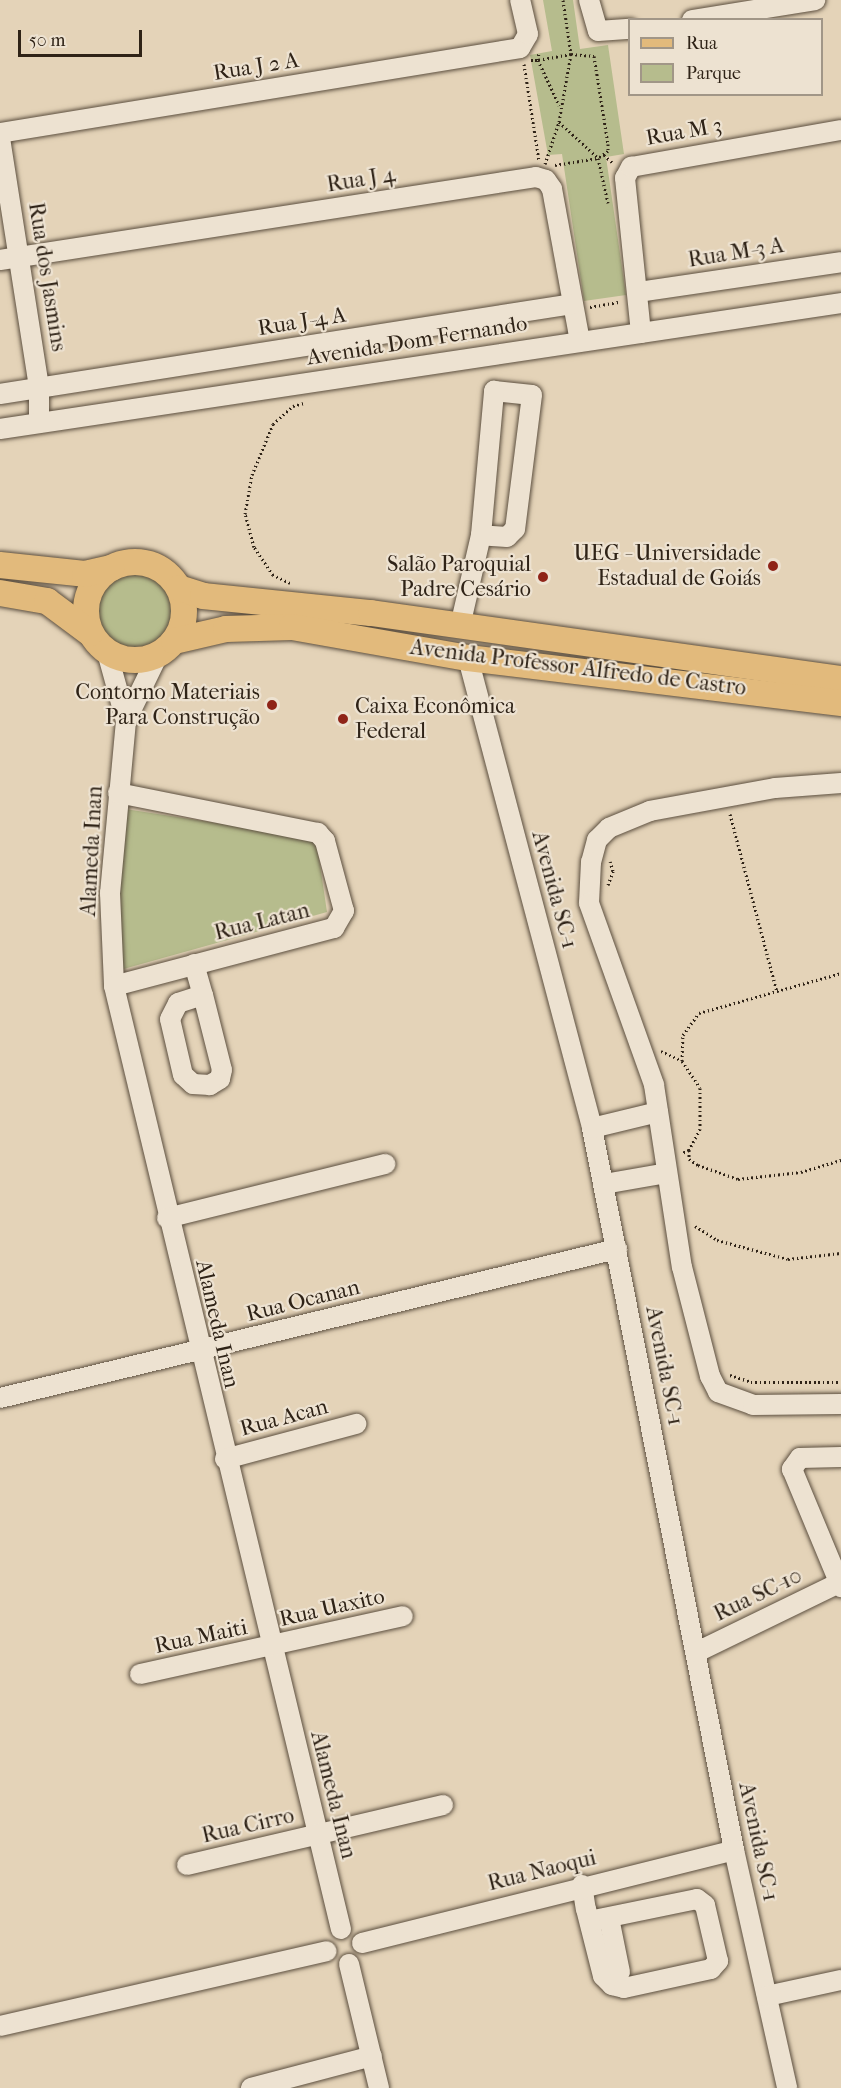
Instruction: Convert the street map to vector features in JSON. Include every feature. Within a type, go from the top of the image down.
[{"type":"main road","points":[[0,565],[85,574],[111,568],[150,564],[178,588],[183,615],[166,648],[132,660],[98,642],[53,604],[0,593]]},
{"type":"main road","points":[[98,642],[87,597],[96,580],[111,568]]},
{"type":"main road","name":"Avenida Professor Alfredo de Castro","points":[[178,588],[202,596],[460,626],[841,679]]},
{"type":"main road","name":"Avenida Professor Alfredo de Castro","points":[[166,648],[226,629],[292,627],[468,658],[841,702]]},
{"type":"street","points":[[520,0],[530,48]]},
{"type":"street","points":[[589,0],[593,26],[604,33],[628,29]]},
{"type":"street","points":[[704,18],[815,0]]},
{"type":"street","name":"Rua J 2 A","points":[[0,133],[530,48]]},
{"type":"street","name":"Rua M 3","points":[[641,333],[632,296],[625,178],[630,167],[841,130]]},
{"type":"street","name":"Rua dos Jasmins","points":[[0,138],[21,257],[39,388],[39,423]]},
{"type":"street","name":"Rua J 4","points":[[0,260],[536,177],[546,180],[552,189],[576,305],[580,341]]},
{"type":"street","name":"Rua M-3 A","points":[[632,296],[841,262]]},
{"type":"street","name":"Avenida Dom Fernando","points":[[0,429],[841,303]]},
{"type":"street","name":"Rua J-4 A","points":[[0,394],[576,305]]},
{"type":"street","points":[[460,626],[481,535],[494,391],[532,395],[515,529],[507,537],[481,535]]},
{"type":"street","name":"Alameda Inan","points":[[98,642],[126,722]]},
{"type":"street","name":"Alameda Inan","points":[[166,648],[126,722],[110,893],[114,986],[198,1351],[341,1929]]},
{"type":"street","name":"Avenida SC-1","points":[[468,658],[592,1128],[697,1652],[734,1850],[787,2088]]},
{"type":"street","points":[[841,783],[775,788],[651,811],[609,828],[597,840],[589,903],[635,1024],[670,1165],[689,1303],[718,1392],[774,1408],[841,1404]]},
{"type":"street","name":"Rua Latan","points":[[114,986],[334,928],[344,911],[325,841],[306,829],[118,793]]},
{"type":"street","points":[[194,964],[203,995]]},
{"type":"street","points":[[592,1128],[658,1112]]},
{"type":"street","points":[[167,1218],[385,1164]]},
{"type":"street","points":[[604,1184],[670,1165]]},
{"type":"street","name":"Rua Ocanan","points":[[0,1398],[617,1249]]},
{"type":"street","name":"Rua Acan","points":[[225,1459],[356,1424]]},
{"type":"street","points":[[840,1584],[794,1478],[794,1462],[841,1457]]},
{"type":"street","name":"Rua SC-10","points":[[697,1652],[840,1584]]},
{"type":"street","name":"Rua Uaxito","points":[[272,1647],[403,1616]]},
{"type":"street","name":"Rua Maiti","points":[[140,1674],[272,1647]]},
{"type":"street","name":"Rua Cirro","points":[[187,1865],[443,1805]]},
{"type":"street","name":"Rua Naoqui","points":[[362,1943],[582,1885],[734,1850]]},
{"type":"street","points":[[582,1885],[590,1921],[603,1976],[612,1985],[624,1988],[711,1969],[718,1961],[705,1905],[697,1899],[590,1921]]},
{"type":"street","points":[[609,1918],[620,1971]]},
{"type":"street","points":[[341,1929],[354,1931],[362,1943],[360,1957],[349,1964],[335,1962],[327,1951],[329,1937],[341,1929]]},
{"type":"street","points":[[0,2026],[327,1951]]},
{"type":"street","points":[[349,1964],[380,2088]]},
{"type":"street","points":[[767,1996],[841,1980]]},
{"type":"street","points":[[251,2088],[372,2056]]},
{"type":"path","points":[[544,166],[559,122],[559,105],[571,54],[563,0]]},
{"type":"path","points":[[530,48],[559,105]]},
{"type":"path","points":[[544,166],[598,158],[608,151],[594,56],[571,54],[528,60],[523,68],[536,155],[544,166],[557,172]]},
{"type":"path","points":[[559,122],[598,158],[610,214]]},
{"type":"path","points":[[576,305],[632,296]]},
{"type":"path","points":[[722,810],[738,806]]},
{"type":"path","points":[[729,809],[777,992]]},
{"type":"path","points":[[606,850],[613,871],[606,888]]},
{"type":"path","points":[[682,1061],[683,1035],[699,1013],[841,973]]},
{"type":"path","points":[[652,1046],[682,1061],[700,1089],[700,1129],[689,1150],[670,1165]]},
{"type":"path","points":[[689,1150],[689,1159],[698,1165],[738,1179],[792,1174],[841,1160]]},
{"type":"path","points":[[690,1222],[717,1240],[788,1259],[841,1253]]},
{"type":"path","points":[[722,1369],[752,1382],[841,1382]]},
{"type":"green space","points":[[543,0],[573,0],[580,49],[608,45],[624,154],[606,157],[626,295],[584,301],[562,154],[548,155],[530,55],[552,51]]},
{"type":"green space","points":[[134,572],[148,575],[161,583],[169,596],[172,610],[169,624],[161,637],[148,645],[134,648],[120,645],[107,637],[99,624],[96,610],[99,596],[107,583],[120,575]]},
{"type":"green space","points":[[125,809],[316,838],[327,912],[120,970],[120,866]]},
{"type":"place","name":"UEG - Universidade Estadual de Goiás","points":[[773,566]]},
{"type":"place","name":"Salão Paroquial Padre Cesário","points":[[543,577]]},
{"type":"place","name":"Contorno Materiais Para Construção","points":[[272,705]]},
{"type":"place","name":"Caixa Econômica Federal","points":[[343,719]]}]
